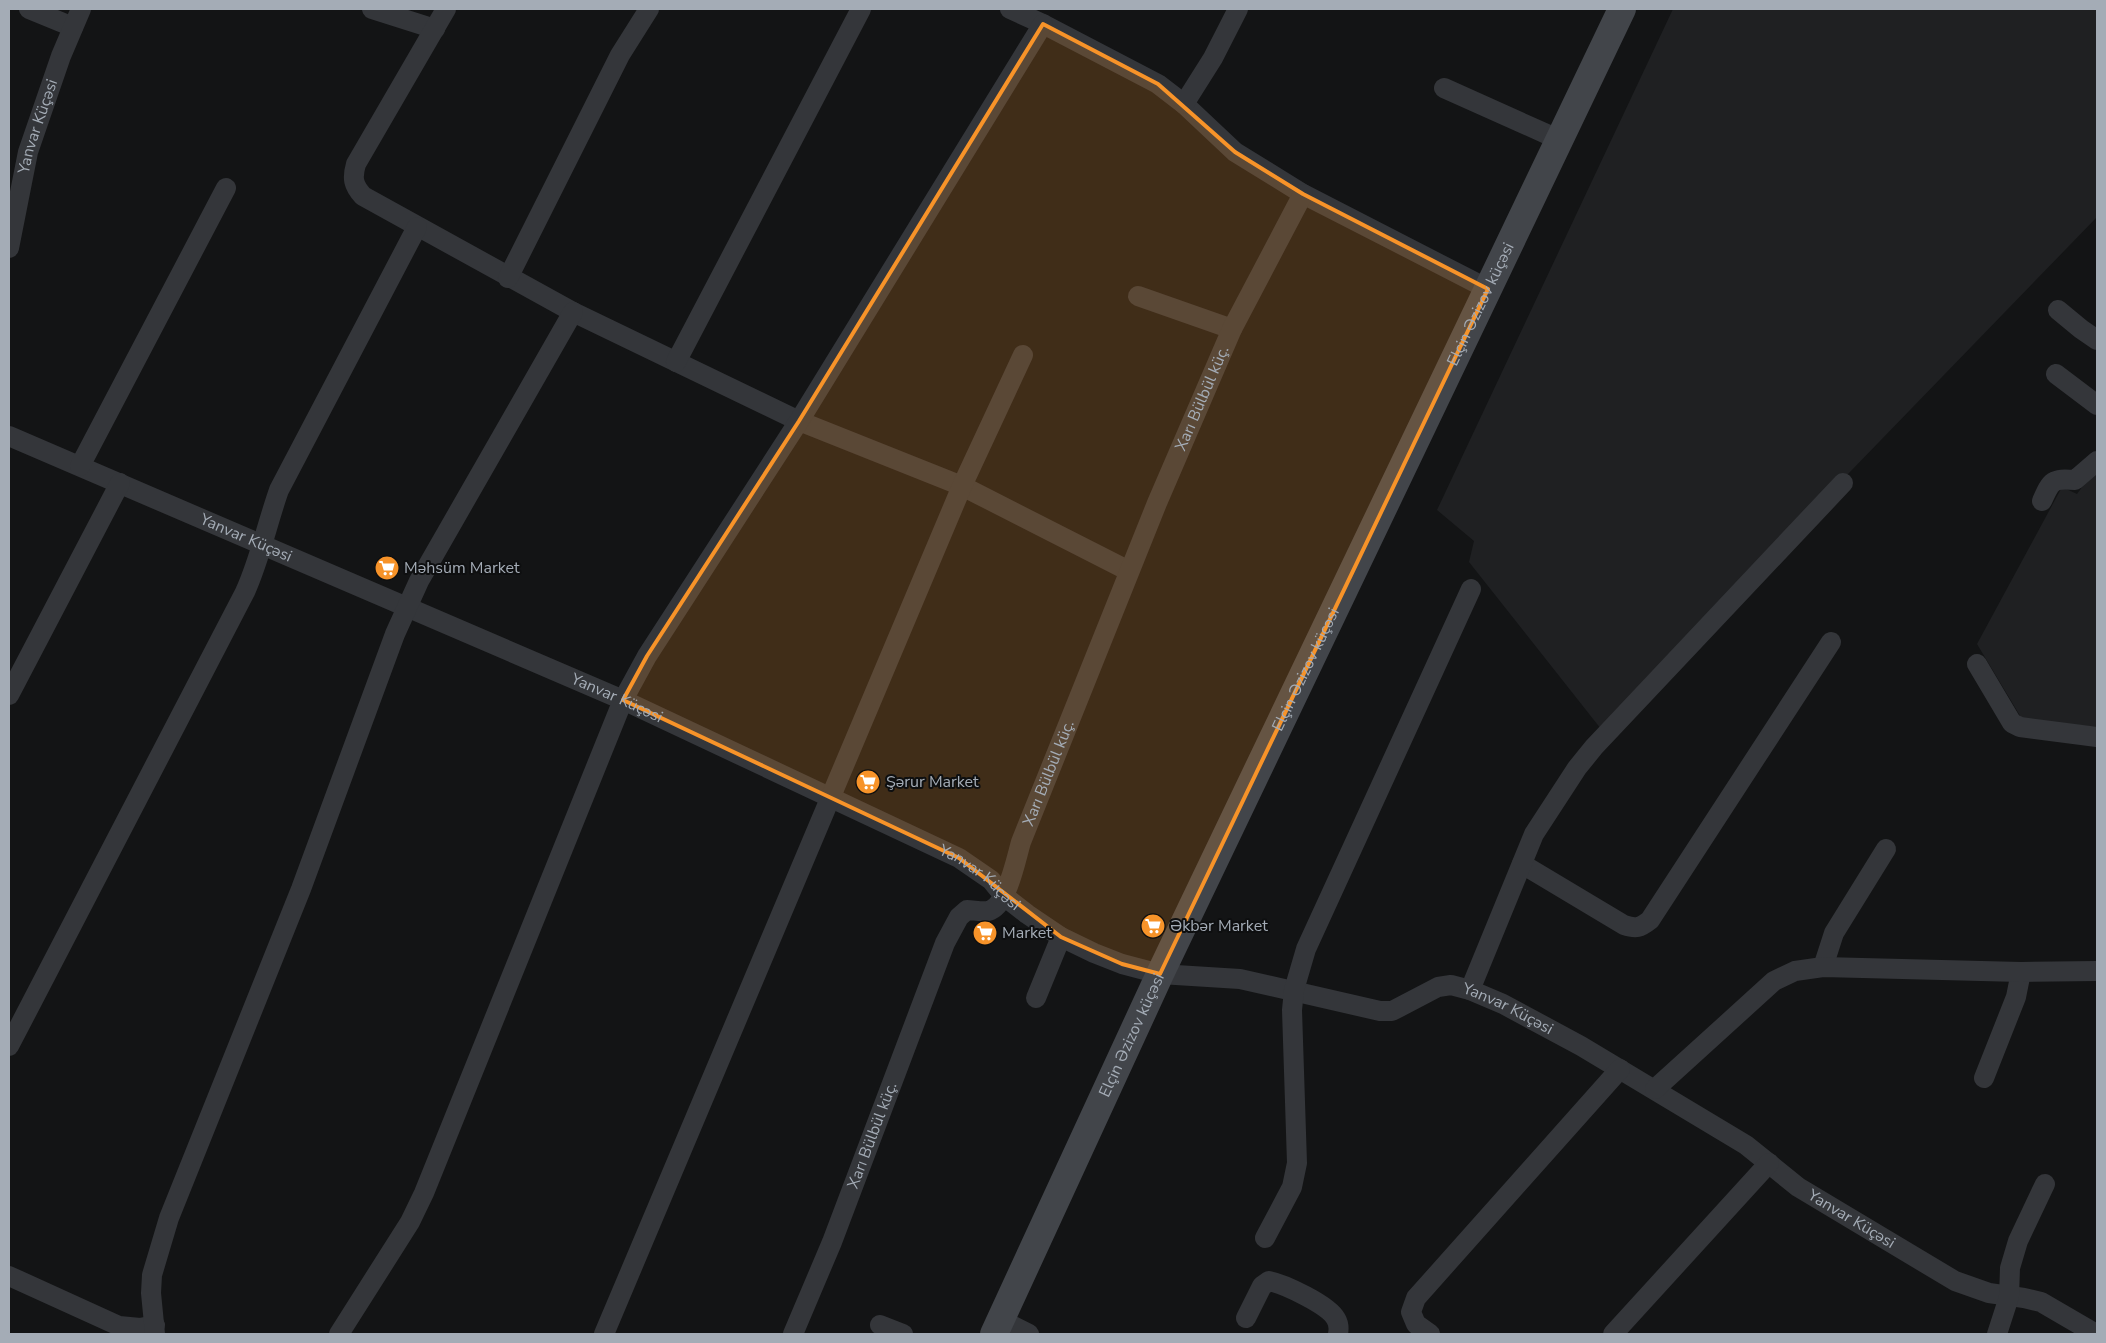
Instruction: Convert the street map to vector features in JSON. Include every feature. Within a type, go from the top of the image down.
[{"type":"street","points":[[29,9],[73,28]]},
{"type":"street","name":"Yanvar Küçəsi","points":[[9,248],[28,152],[81,9]]},
{"type":"street","points":[[372,9],[435,30]]},
{"type":"street","points":[[446,9],[356,164],[353,175],[355,186],[363,196],[508,278],[573,312],[799,421],[962,486],[1129,572]]},
{"type":"street","points":[[508,278],[620,55],[649,9]]},
{"type":"street","points":[[676,362],[861,9]]},
{"type":"street","points":[[1010,9],[1043,24],[1158,84],[1184,104],[1235,152],[1303,194],[1488,289]]},
{"type":"street","points":[[1184,104],[1213,58],[1238,9]]},
{"type":"street","name":"Elçin Əzizov küçəsi","points":[[998,1327],[1160,974],[1622,9]]},
{"type":"street","points":[[339,1334],[410,1222],[424,1193],[623,700],[647,656],[799,421],[1043,24]]},
{"type":"street","points":[[1444,88],[1560,140]]},
{"type":"street","points":[[80,466],[226,188]]},
{"type":"street","name":"Xarı Bülbül küç.","points":[[793,1334],[832,1242],[945,943],[959,917],[968,910],[990,911],[998,906],[1004,896],[1021,842],[1129,572],[1232,329],[1303,194]]},
{"type":"street","points":[[9,1046],[246,592],[254,572],[268,519],[279,490],[417,227]]},
{"type":"street","points":[[1138,296],[1232,329]]},
{"type":"street","points":[[2058,310],[2097,340]]},
{"type":"street","points":[[9,1276],[119,1326],[155,1330],[151,1293],[152,1275],[169,1218],[301,889],[395,634],[419,581],[573,312]]},
{"type":"street","points":[[604,1334],[832,798],[962,486],[1023,355]]},
{"type":"street","points":[[2056,374],[2097,405]]},
{"type":"street","name":"Yanvar Küçəsi","points":[[9,436],[623,700],[959,858],[991,880],[1004,896],[1061,937],[1122,964],[1160,974],[1240,979],[1380,1011],[1392,1011],[1438,987],[1451,985],[1470,990],[1503,1004],[1655,1089],[1746,1145],[1798,1187],[1954,1281],[1975,1290],[2041,1302],[2096,1334]]},
{"type":"street","points":[[2042,501],[2049,485],[2056,480],[2074,480],[2097,461]]},
{"type":"street","points":[[9,696],[120,483]]},
{"type":"street","points":[[1470,990],[1534,834],[1577,768],[1594,747],[1843,483]]},
{"type":"street","points":[[1265,1238],[1292,1187],[1297,1163],[1292,1027],[1294,990],[1306,949],[1471,589]]},
{"type":"street","points":[[1522,864],[1624,925],[1641,928],[1650,920],[1831,642]]},
{"type":"street","points":[[1977,664],[2012,722],[2020,727],[2097,737]]},
{"type":"street","points":[[1823,968],[1834,933],[1886,849]]},
{"type":"street","points":[[1036,998],[1061,937]]},
{"type":"street","points":[[1655,1089],[1774,981],[1795,971],[1856,967],[2021,972],[2097,971]]},
{"type":"street","points":[[1984,1078],[2016,997],[2021,972]]},
{"type":"street","points":[[1430,1334],[1416,1324],[1411,1312],[1416,1298],[1620,1069]]},
{"type":"street","points":[[1613,1334],[1769,1163]]},
{"type":"street","points":[[1997,1334],[2009,1297],[2010,1268],[2018,1241],[2045,1184]]},
{"type":"street","points":[[1246,1318],[1262,1286],[1269,1281],[1278,1283],[1328,1310],[1336,1318],[1339,1329],[1338,1334]]},
{"type":"street","points":[[880,1325],[903,1334]]},
{"type":"street","points":[[998,1327],[1029,1334]]},
{"type":"highlighted area","points":[[1043,24],[1158,84],[1235,152],[1303,194],[1488,289],[1160,974],[1122,964],[1061,937],[959,858],[623,700],[647,656],[799,421]]},
{"type":"shaded area","points":[[1673,9],[2097,9],[2097,217],[1601,729],[1469,562],[1474,541],[1437,510]]},
{"type":"shaded area","points":[[2097,472],[2097,727],[2022,719],[1977,644],[2062,487],[2077,494],[2088,479]]},
{"type":"place","name":"Məhsüm Market","points":[[387,568]]},
{"type":"place","name":"Şərur Market","points":[[868,782]]},
{"type":"place","name":"Əkbər Market","points":[[1153,926]]},
{"type":"place","name":"Market","points":[[985,933]]}]
